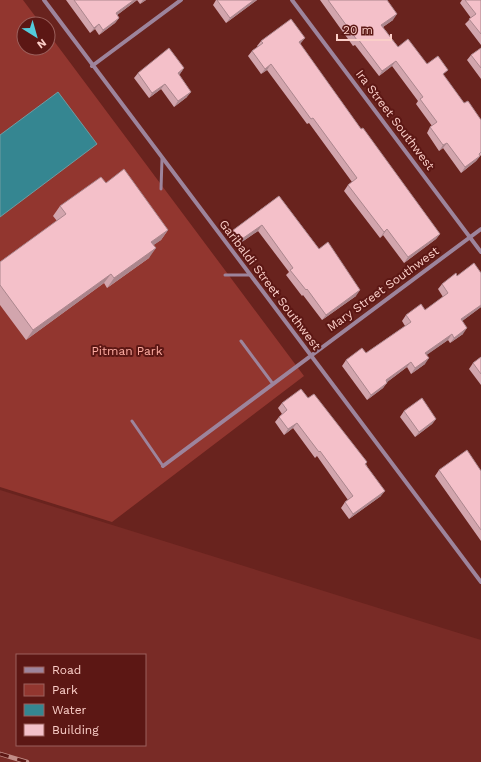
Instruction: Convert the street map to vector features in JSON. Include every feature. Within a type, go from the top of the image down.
[{"type":"street","name":"Garibaldi Street Southwest","points":[[44,0],[92,66],[481,582]]},
{"type":"street","points":[[92,66],[181,0]]},
{"type":"street","name":"Ira Street Southwest","points":[[292,0],[481,252]]},
{"type":"street","name":"Mary Street Southwest","points":[[163,466],[481,229]]},
{"type":"lane","points":[[161,189],[162,159]]},
{"type":"lane","points":[[225,275],[250,275]]},
{"type":"lane","points":[[241,341],[273,384]]},
{"type":"lane","points":[[132,421],[163,466]]},
{"type":"shaded area","points":[[0,490],[481,640],[481,762],[0,762]]},
{"type":"green space","name":"Pitman Park","points":[[0,0],[23,0],[35,16],[16,16],[16,56],[56,56],[56,44],[304,376],[112,522],[0,487]]},
{"type":"water","points":[[58,92],[97,144],[0,217],[0,135]]},
{"type":"building","points":[[74,0],[134,0],[116,13],[119,18],[103,30],[99,24],[94,28]]},
{"type":"building","points":[[217,0],[254,0],[230,18]]},
{"type":"building","points":[[328,0],[387,0],[397,14],[381,25],[398,47],[408,39],[427,64],[438,56],[448,70],[443,74],[464,103],[468,101],[481,120],[480,156],[465,167],[447,143],[443,145],[430,127],[437,122],[420,99],[423,97],[396,61],[382,71]]},
{"type":"building","points":[[465,0],[481,0],[481,34],[469,19],[476,14]]},
{"type":"building","points":[[291,19],[305,38],[299,42],[361,129],[363,128],[440,234],[408,257],[387,229],[384,232],[348,185],[357,178],[313,118],[311,119],[271,64],[265,69],[252,51],[263,43],[261,41]]},
{"type":"building","points":[[169,48],[184,68],[178,73],[191,92],[178,101],[165,84],[152,93],[138,73]]},
{"type":"building","points":[[481,48],[481,68],[471,55]]},
{"type":"building","points":[[124,169],[168,230],[151,242],[156,248],[114,278],[111,274],[33,330],[0,285],[0,262],[66,214],[60,206],[101,177],[106,183]]},
{"type":"building","points":[[279,196],[319,249],[328,242],[360,290],[326,315],[307,289],[306,290],[290,270],[293,268],[262,225],[239,241],[232,231]]},
{"type":"building","points":[[474,263],[481,273],[481,305],[461,319],[467,328],[454,338],[452,334],[425,353],[429,358],[415,368],[411,362],[386,380],[387,383],[371,395],[346,360],[362,348],[366,353],[411,322],[406,315],[421,304],[425,310],[448,293],[442,284],[456,273],[457,276]]},
{"type":"building","points":[[481,357],[481,374],[473,363]]},
{"type":"building","points":[[301,389],[308,398],[314,394],[367,462],[365,464],[385,491],[353,514],[345,502],[353,496],[320,451],[319,452],[297,423],[288,429],[279,417],[287,410],[282,403]]},
{"type":"building","points":[[422,398],[436,419],[419,432],[404,411]]},
{"type":"building","points":[[467,450],[481,471],[481,530],[439,470]]},
{"type":"railway","points":[[0,754],[27,762]]}]
